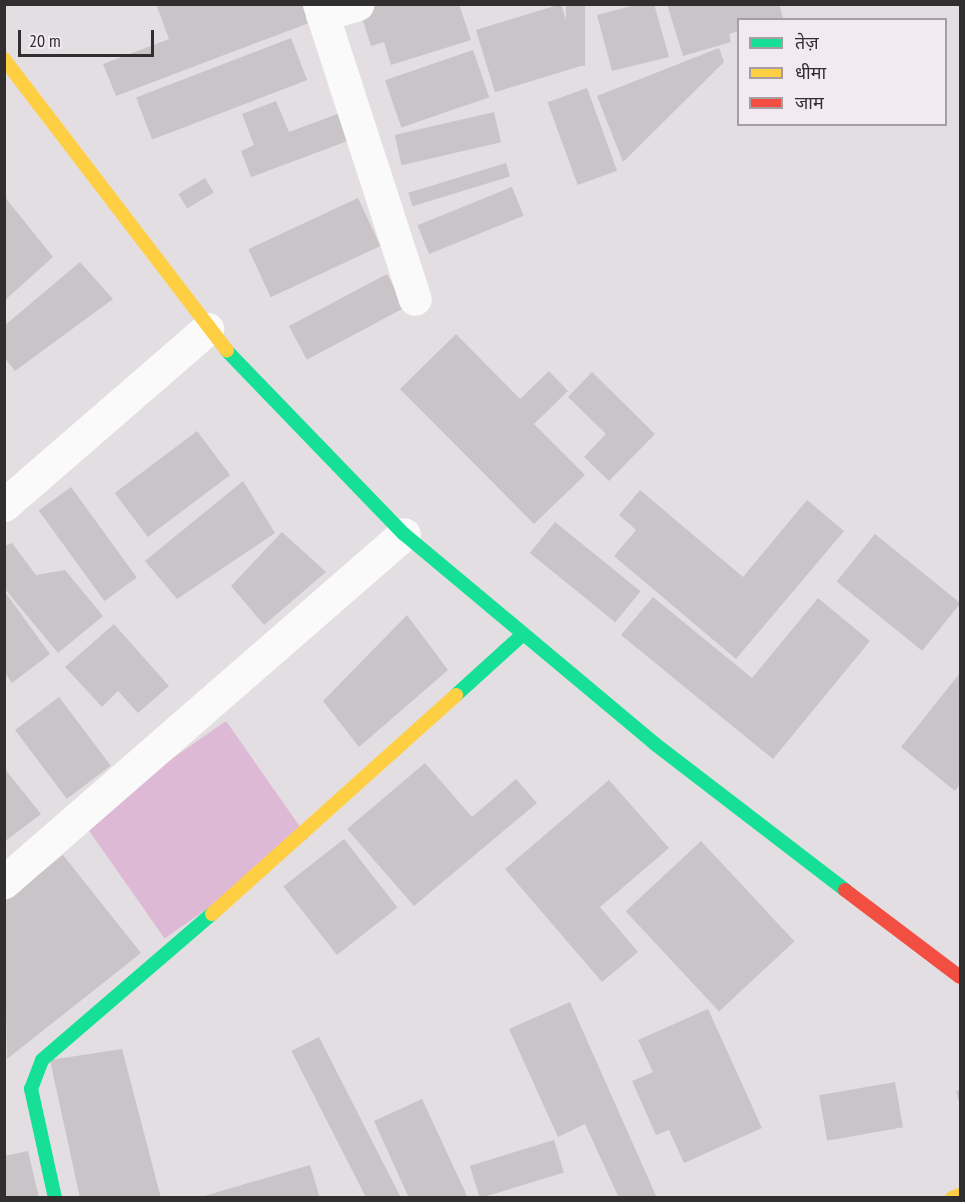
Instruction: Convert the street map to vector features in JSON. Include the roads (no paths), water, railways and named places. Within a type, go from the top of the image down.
[{"type":"main road","points":[[4,59],[207,329],[303,435],[404,534],[520,636],[960,977]]},
{"type":"main road","points":[[55,1197],[31,1089],[42,1060],[293,845],[520,636]]},
{"type":"main road","points":[[952,1197],[960,1195]]},
{"type":"street","points":[[357,4],[320,10],[415,299]]},
{"type":"street","points":[[4,505],[207,329]]},
{"type":"street","points":[[4,882],[404,534]]}]
